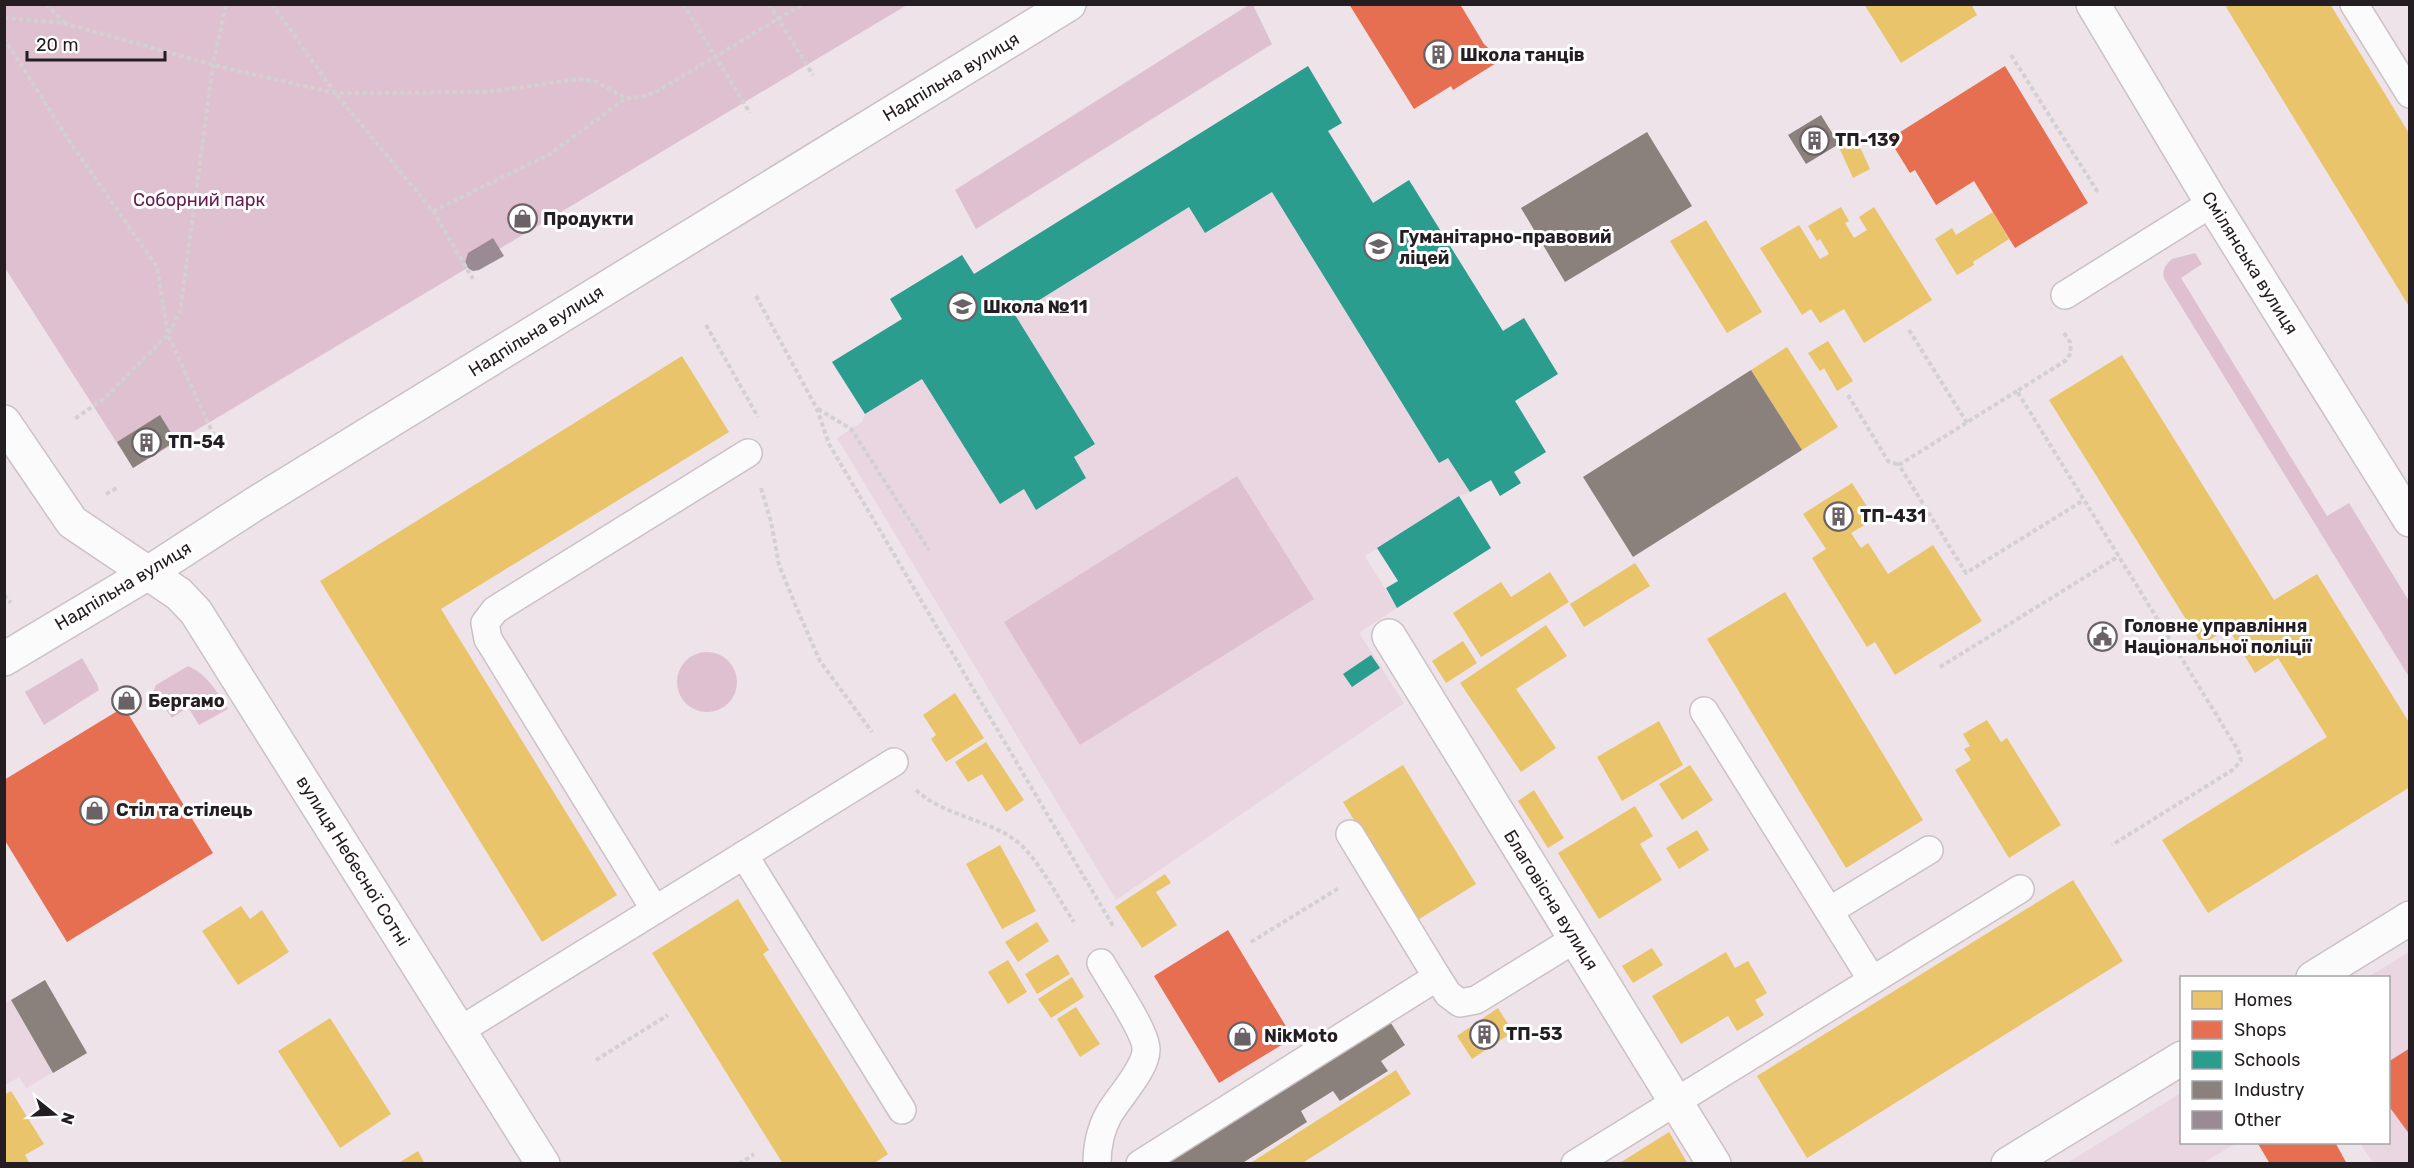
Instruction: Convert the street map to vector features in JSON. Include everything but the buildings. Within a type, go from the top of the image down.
[{"type":"main road","name":"Надпільна вулиця","points":[[4,659],[148,573],[253,505],[1069,4]]},
{"type":"main road","name":"Смілянська вулиця","points":[[2093,4],[2212,203],[2405,504]]},
{"type":"main road","name":"вулиця Небесної Сотні","points":[[4,422],[72,522],[189,602],[211,632],[543,1164]]},
{"type":"main road","name":"Благовісна вулиця","points":[[1389,636],[1714,1164]]},
{"type":"main road","points":[[2316,976],[2409,918]]},
{"type":"main road","points":[[2008,1164],[2180,1059]]},
{"type":"lane","points":[[2354,4],[2409,94]]},
{"type":"lane","points":[[2065,296],[2212,203]]},
{"type":"lane","points":[[655,910],[489,639],[486,623],[495,610],[748,453]]},
{"type":"lane","points":[[1704,711],[1872,980]]},
{"type":"lane","points":[[459,1030],[894,762]]},
{"type":"lane","points":[[1350,834],[1448,994],[1460,1003],[1476,1000],[1575,939]]},
{"type":"lane","points":[[1829,911],[1929,850]]},
{"type":"lane","points":[[744,855],[902,1110]]},
{"type":"lane","points":[[1575,1164],[2020,889]]},
{"type":"lane","points":[[1097,1164],[1098,1138],[1142,1065],[1146,1050],[1142,1035],[1101,963]]},
{"type":"lane","points":[[1140,1164],[1437,977]]},
{"type":"path","points":[[46,4],[64,23]]},
{"type":"path","points":[[73,420],[106,397],[168,335],[180,312],[213,65],[226,4]]},
{"type":"path","points":[[272,4],[335,93],[434,211],[473,279]]},
{"type":"path","points":[[683,4],[750,113]]},
{"type":"path","points":[[769,4],[813,75]]},
{"type":"path","points":[[4,18],[64,23],[213,65],[335,93],[488,92],[579,79],[595,81],[626,98],[641,97],[656,92],[803,4]]},
{"type":"path","points":[[4,38],[72,145],[157,267],[168,335],[214,436]]},
{"type":"path","points":[[2011,56],[2098,194]]},
{"type":"path","points":[[434,211],[550,154],[626,98]]},
{"type":"path","points":[[756,296],[817,409],[829,444],[1114,926],[1101,963]]},
{"type":"path","points":[[1899,465],[2065,361],[2071,353],[2070,342],[2054,318],[2053,308],[2059,299],[2065,296]]},
{"type":"path","points":[[705,325],[758,417],[765,435],[756,448],[748,453],[766,504],[779,565],[820,661],[918,792],[933,803],[1013,839],[1026,850],[1074,922]]},
{"type":"path","points":[[1909,330],[1967,423]]},
{"type":"path","points":[[2016,392],[2238,750],[2241,760],[2234,769],[2112,845]]},
{"type":"path","points":[[1848,395],[1888,461],[1899,465],[1966,573],[2084,500]]},
{"type":"path","points":[[817,409],[851,429],[928,550]]},
{"type":"path","points":[[1940,667],[2119,556]]},
{"type":"path","points":[[4,595],[11,603]]},
{"type":"path","points":[[1251,942],[1371,869]]},
{"type":"path","points":[[596,1060],[668,1015]]},
{"type":"path","points":[[739,1164],[754,1154]]},
{"type":"shaded area","points":[[1308,66],[1342,123],[1328,132],[1373,203],[1409,180],[1502,330],[1524,318],[1558,374],[1515,401],[1546,452],[1515,471],[1521,483],[1500,496],[1490,480],[1459,496],[1365,556],[1397,608],[1359,633],[1404,703],[1116,900],[837,438],[862,422],[865,414],[832,362],[902,319],[890,299],[962,255],[975,274]]},
{"type":"shaded area","points":[[2409,952],[2409,1163],[2373,1163],[2361,1144],[2390,1144],[2390,976],[2370,976]]},
{"type":"shaded area","points":[[45,980],[87,1053],[26,1088],[19,1077],[5,1085],[4,1004]]},
{"type":"shaded area","points":[[2180,1094],[2180,1144],[2235,1144],[2203,1163],[2067,1163]]},
{"type":"green space","points":[[1250,4],[1253,5],[1272,44],[976,229],[955,190]]},
{"type":"green space","name":"Соборний парк","points":[[5,5],[907,5],[133,468],[5,268]]},
{"type":"green space","points":[[2195,253],[2202,264],[2181,278],[2327,516],[2349,503],[2409,601],[2409,677],[2165,280],[2164,269],[2172,259]]},
{"type":"green space","points":[[1237,476],[1314,599],[1080,745],[1004,622]]},
{"type":"green space","points":[[707,652],[724,657],[732,665],[737,682],[732,699],[724,707],[707,712],[690,707],[682,699],[677,682],[682,665],[690,657]]},
{"type":"green space","points":[[82,658],[99,690],[44,725],[25,692]]},
{"type":"green space","points":[[188,666],[206,679],[228,709],[199,725],[188,707],[172,718],[153,692],[156,685]]},
{"type":"place","name":"Школа танців","points":[[1439,55]]},
{"type":"place","name":"ТП-139","points":[[1814,140]]},
{"type":"place","name":"Продукти","points":[[522,219]]},
{"type":"place","name":"Гуманітарно-правовий ліцей","points":[[1378,247]]},
{"type":"place","name":"Школа №11","points":[[962,307]]},
{"type":"place","name":"ТП-54","points":[[147,442]]},
{"type":"place","name":"ТП-431","points":[[1839,516]]},
{"type":"place","name":"Головне управління Національної поліції","points":[[2103,636]]},
{"type":"place","name":"Бергамо","points":[[127,701]]},
{"type":"place","name":"Стіл та стілець","points":[[95,810]]},
{"type":"place","name":"ТП-53","points":[[1485,1034]]},
{"type":"place","name":"NikMoto","points":[[1243,1036]]}]
